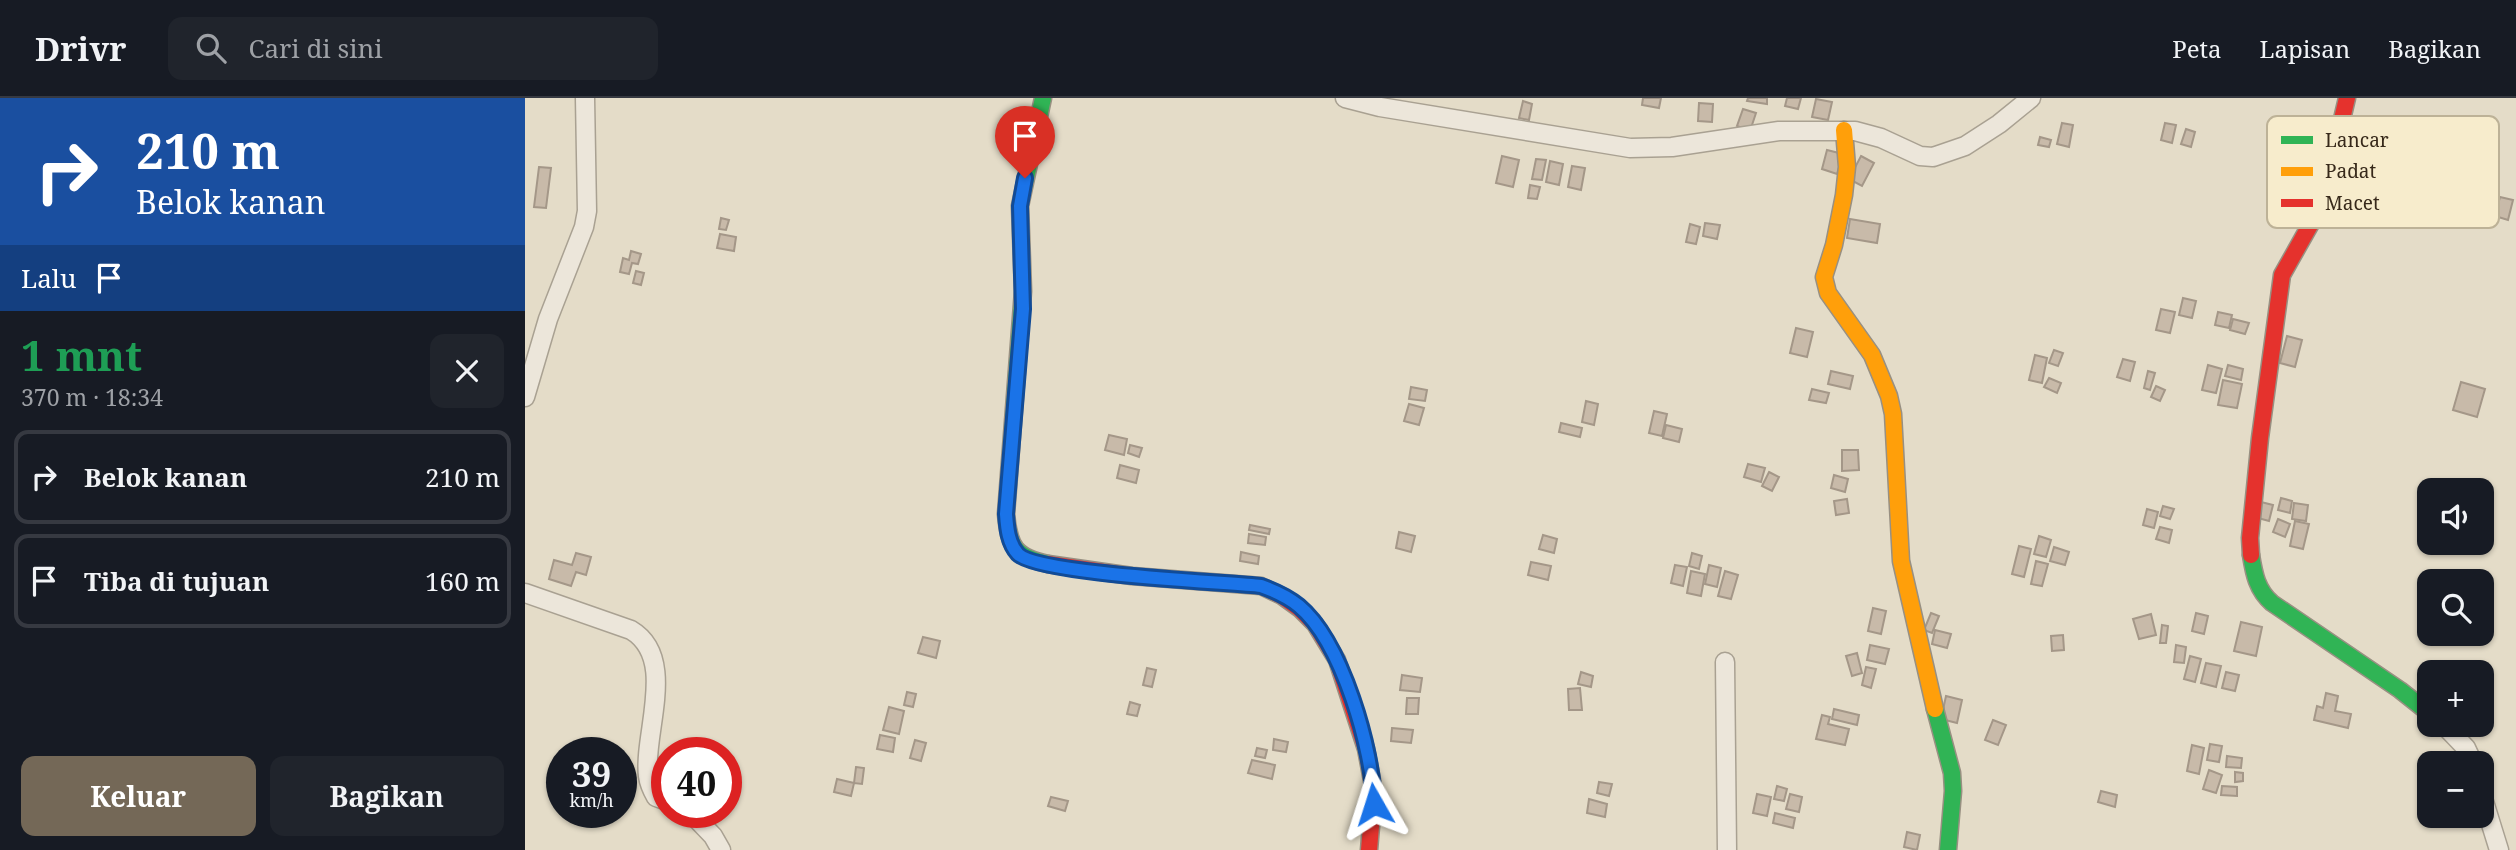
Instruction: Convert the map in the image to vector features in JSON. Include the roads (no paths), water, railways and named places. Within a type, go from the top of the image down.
[{"type":"street","points":[[525,397],[548,319],[585,227],[585,98]]},
{"type":"street","points":[[1043,98],[1020,206],[1023,291],[1006,514],[1009,537],[1018,554],[1041,564],[1261,586],[1280,593],[1300,607],[1314,622],[1339,663],[1364,740],[1374,789],[1369,850]]},
{"type":"street","points":[[1345,98],[1380,107],[1630,148],[1672,147],[1779,131],[1844,130],[1867,134],[1920,156],[1933,157],[1965,146],[1999,124],[2031,98]]},
{"type":"street","points":[[2343,116],[2347,98]]},
{"type":"street","points":[[1844,130],[1847,167],[1844,195],[1837,234],[1824,277],[1828,293],[1872,355],[1889,396],[1893,414],[1901,561],[1916,633],[1952,773],[1948,850]]},
{"type":"street","points":[[2308,228],[2282,275],[2253,498],[2251,557],[2257,583],[2263,595],[2272,603],[2417,704]]},
{"type":"street","points":[[525,593],[631,630],[649,646],[656,682],[647,775],[651,785]]},
{"type":"street","points":[[1725,662],[1727,850]]},
{"type":"street","points":[[2455,737],[2467,751]]},
{"type":"street","points":[[705,828],[721,850]]},
{"type":"street","points":[[2492,828],[2499,850]]}]
